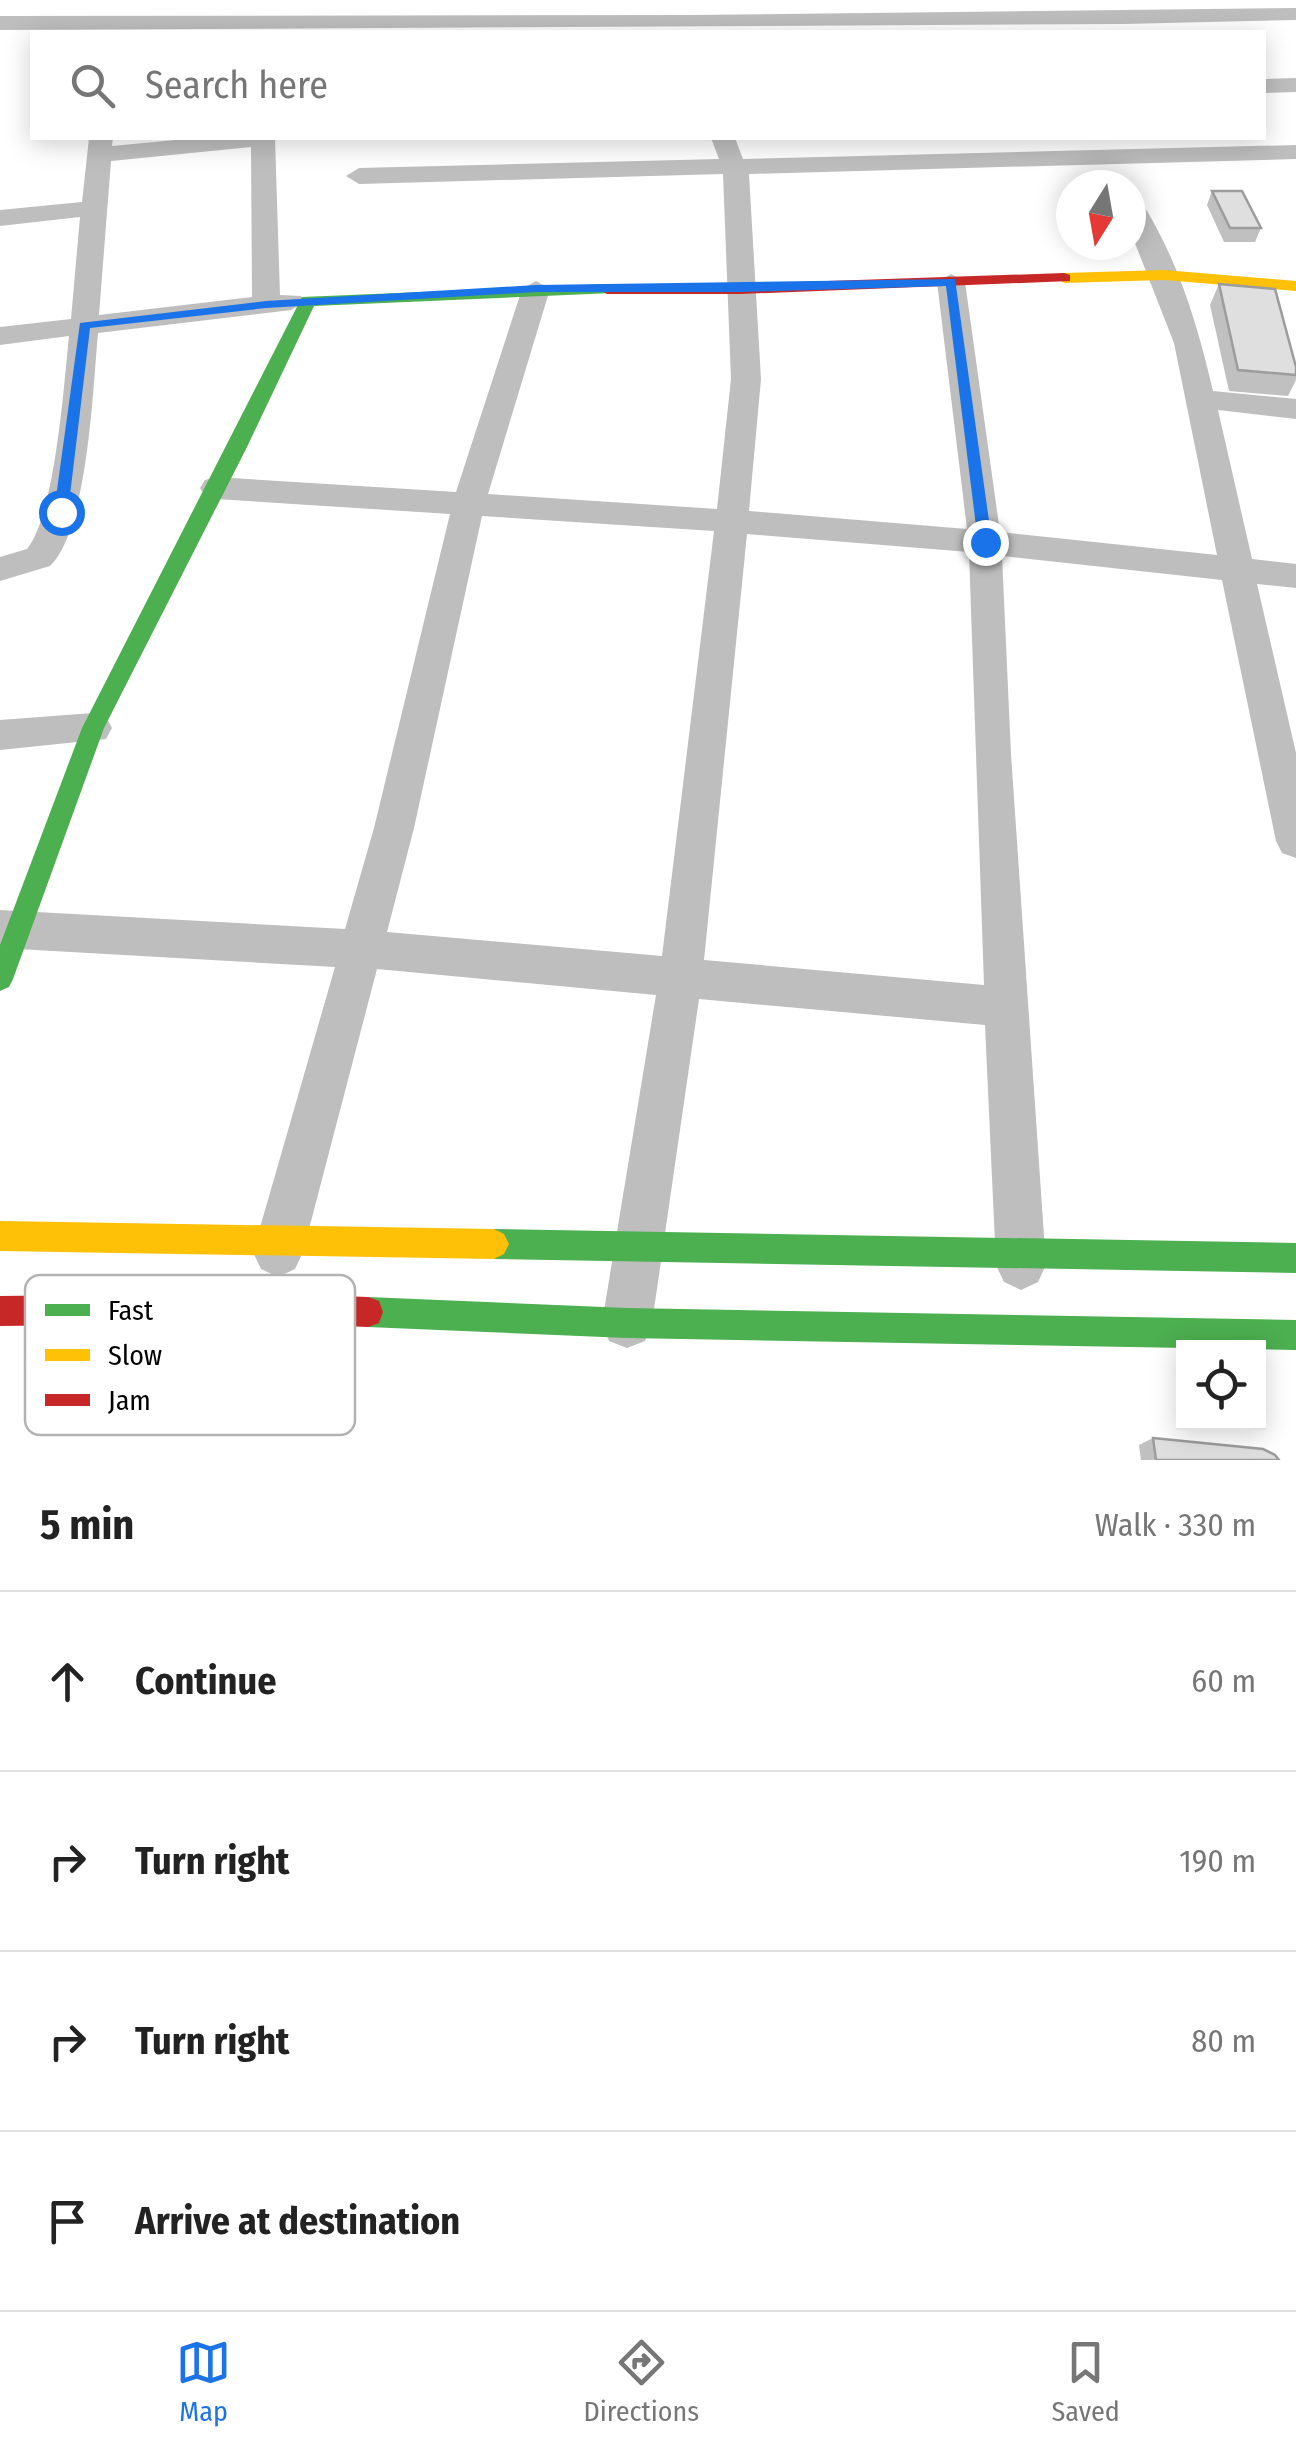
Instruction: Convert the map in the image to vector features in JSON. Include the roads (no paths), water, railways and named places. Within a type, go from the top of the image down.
[{"type":"street","points":[[116,28],[122,0]]},
{"type":"street","points":[[0,22],[116,28],[692,27],[916,8],[1128,26],[1296,14]]},
{"type":"street","points":[[1266,86],[1296,85]]},
{"type":"street","points":[[0,569],[30,562],[44,554],[56,527],[84,325],[100,146],[222,140]]},
{"type":"street","points":[[263,140],[266,304]]},
{"type":"street","points":[[358,176],[728,151],[1104,148],[1296,152]]},
{"type":"street","points":[[627,1323],[681,975],[711,732],[746,379],[742,289],[728,151]]},
{"type":"street","points":[[0,218],[96,208]]},
{"type":"street","points":[[1146,237],[1188,343],[1296,841]]},
{"type":"street","points":[[0,336],[266,304],[536,288],[742,289],[1164,275],[1296,286]]},
{"type":"street","points":[[951,282],[985,542],[1023,1328]]},
{"type":"street","points":[[272,1275],[362,949],[468,506],[536,288]]},
{"type":"street","points":[[0,979],[10,929],[92,728],[308,301]]},
{"type":"street","points":[[1201,399],[1296,409]]},
{"type":"street","points":[[216,488],[732,521],[985,542],[1296,576]]},
{"type":"street","points":[[0,736],[92,728]]},
{"type":"street","points":[[10,929],[362,949],[681,975],[1006,1008]]},
{"type":"street","points":[[0,1236],[1296,1258]]},
{"type":"street","points":[[0,1311],[25,1311]]},
{"type":"street","points":[[355,1312],[627,1323],[1296,1335]]}]
